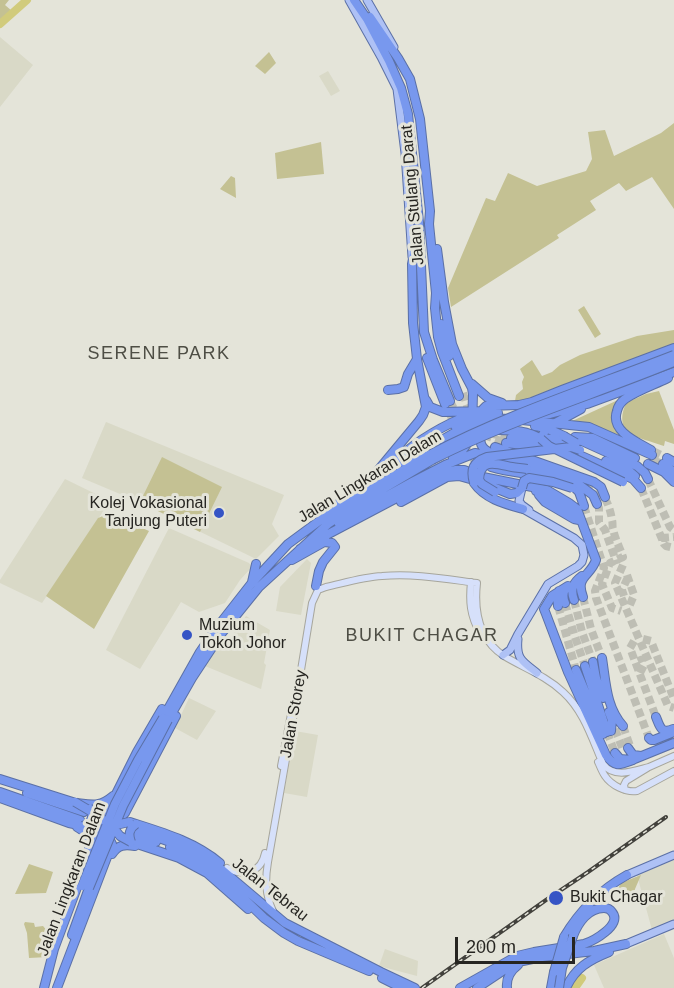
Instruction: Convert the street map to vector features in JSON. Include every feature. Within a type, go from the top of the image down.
[{"type":"highway","points":[[354,0],[367,19],[389,61],[401,88],[408,114],[417,190],[427,361],[448,402]]},
{"type":"highway","name":"Jalan Stulang Darat","points":[[363,2],[410,79],[416,100],[431,214],[429,224],[438,338],[461,395]]},
{"type":"highway","points":[[431,214],[452,344],[472,388],[480,444],[486,451],[501,457]]},
{"type":"highway","points":[[370,480],[410,433],[412,422],[423,415],[426,407],[413,323],[412,264],[419,222]]},
{"type":"highway","points":[[445,465],[466,446],[477,420],[488,405],[508,406],[532,402],[674,348]]},
{"type":"highway","name":"Jalan Lingkaran Dalam","points":[[45,988],[115,804],[138,760],[233,617],[258,587],[328,524],[459,439],[674,355]]},
{"type":"highway","points":[[388,390],[404,387],[408,374],[417,359]]},
{"type":"highway","name":"Jalan Lingkaran Dalam","points":[[55,988],[89,888],[123,806],[165,719],[208,640],[251,584],[288,544],[326,516],[431,457],[674,362]]},
{"type":"highway","points":[[326,516],[338,504],[392,465],[407,460],[477,420],[506,414],[540,415],[560,412],[674,373]]},
{"type":"highway","points":[[674,373],[669,378],[624,399],[616,413],[617,424],[625,434],[652,456],[674,482]]},
{"type":"highway","points":[[469,381],[488,398],[508,406]]},
{"type":"highway","points":[[560,412],[553,406],[553,400],[562,390]]},
{"type":"highway","points":[[424,396],[428,405],[443,412],[455,411],[465,406],[473,394]]},
{"type":"highway","points":[[542,439],[553,425],[566,420],[587,404]]},
{"type":"highway","points":[[455,411],[477,420],[589,427],[636,445]]},
{"type":"highway","points":[[392,465],[402,453],[464,417],[534,434],[549,446],[623,482],[635,484],[641,488]]},
{"type":"highway","points":[[553,425],[560,435],[578,446],[632,472],[641,488]]},
{"type":"highway","points":[[522,509],[492,498],[474,483],[471,473],[474,465],[480,459],[578,446],[635,468],[648,479],[637,465],[590,444],[575,441],[526,446],[509,441],[578,436],[593,438],[636,458]]},
{"type":"highway","points":[[550,444],[570,450],[630,477],[641,488]]},
{"type":"highway","points":[[495,447],[594,482],[601,487],[604,497]]},
{"type":"highway","points":[[320,542],[333,528],[363,509],[445,465],[475,453],[516,460],[574,481],[593,495],[597,504],[590,497],[572,487],[542,476],[503,471],[491,467]]},
{"type":"highway","points":[[669,460],[674,472]]},
{"type":"highway","points":[[475,461],[496,480]]},
{"type":"highway","points":[[522,509],[512,500],[482,484],[479,480],[480,471],[490,463],[548,471]]},
{"type":"highway","points":[[285,563],[450,471],[464,470],[528,488],[547,490],[577,509],[596,560],[586,574],[552,596],[544,609],[568,672],[606,755],[611,762],[620,765],[674,743]]},
{"type":"highway","points":[[300,549],[320,542],[453,475],[466,477],[510,494],[528,488]]},
{"type":"highway","points":[[528,488],[524,481],[529,478],[572,487],[584,506]]},
{"type":"highway","points":[[316,586],[323,562],[335,547],[332,543],[320,542]]},
{"type":"highway","points":[[251,584],[256,564]]},
{"type":"highway","points":[[583,597],[580,584],[586,574]]},
{"type":"highway","points":[[571,584],[574,600]]},
{"type":"highway","points":[[559,591],[557,596],[562,605],[563,594],[571,584]]},
{"type":"highway","points":[[45,988],[54,949],[96,837],[107,822],[115,794],[194,656],[208,640]]},
{"type":"highway","points":[[602,658],[613,727]]},
{"type":"highway","points":[[589,664],[613,727]]},
{"type":"highway","points":[[576,670],[613,727]]},
{"type":"highway","points":[[0,792],[83,819],[93,827],[122,816],[171,727],[192,678]]},
{"type":"highway","points":[[658,716],[661,729],[673,730]]},
{"type":"highway","points":[[649,738],[654,740],[673,730]]},
{"type":"highway","points":[[621,750],[635,753],[637,758]]},
{"type":"highway","points":[[621,750],[624,758],[637,758]]},
{"type":"highway","points":[[621,750],[616,761],[637,758]]},
{"type":"highway","points":[[0,781],[90,822],[92,812],[75,802]]},
{"type":"highway","points":[[0,781],[75,802],[95,811],[120,836],[134,831]]},
{"type":"highway","points":[[75,802],[98,805],[115,794]]},
{"type":"highway","points":[[0,798],[69,823],[87,833],[90,846],[87,861]]},
{"type":"highway","points":[[131,801],[134,831]]},
{"type":"highway","points":[[110,805],[112,812],[121,814],[146,848]]},
{"type":"highway","points":[[69,823],[83,819]]},
{"type":"highway","points":[[107,822],[134,831],[179,839],[192,844],[227,868],[239,884]]},
{"type":"highway","points":[[55,988],[112,844],[107,822]]},
{"type":"highway","name":"Jalan Tebrau","points":[[134,831],[199,854],[221,869],[285,923],[349,959],[409,987]]},
{"type":"highway","name":"Jalan Tebrau","points":[[134,831],[213,869],[264,918],[298,941],[359,961],[409,987]]},
{"type":"highway","points":[[96,837],[104,835],[110,838],[112,844]]},
{"type":"highway","points":[[101,874],[113,852],[121,845],[146,848],[179,858],[207,873],[250,911],[264,918]]},
{"type":"highway","points":[[554,987],[554,972],[568,936],[585,908],[609,886],[627,875]]},
{"type":"highway","points":[[460,988],[493,968],[525,953],[571,946],[584,944],[599,938],[613,923],[615,918],[611,910],[592,911],[568,936],[562,968],[554,987]]},
{"type":"highway","points":[[477,988],[514,963],[524,960],[583,953],[626,944]]},
{"type":"highway","points":[[579,968],[595,957],[626,944]]},
{"type":"highway","points":[[567,988],[579,968],[583,953],[579,948],[571,946]]},
{"type":"highway","points":[[507,988],[507,979],[511,971],[524,960]]},
{"type":"highway","points":[[359,961],[376,966]]},
{"type":"main road","name":"Jalan Stulang Darat","points":[[349,0],[397,89],[403,125],[412,264]]},
{"type":"main road","points":[[508,656],[518,634],[548,584],[580,565],[584,552],[582,545],[574,538],[522,505],[519,501],[528,488]]},
{"type":"main road","points":[[522,509],[559,528]]},
{"type":"main road","points":[[304,655],[312,603],[318,590],[383,576],[474,582],[476,607],[481,627],[493,645],[564,695],[570,702],[582,723],[605,777],[613,784],[630,792],[637,791],[674,771]]},
{"type":"main road","points":[[518,634],[518,656],[537,673]]},
{"type":"main road","name":"Jalan Storey","points":[[227,868],[238,873],[245,873],[252,871],[263,862],[304,655]]},
{"type":"main road","name":"Jalan Storey","points":[[274,914],[268,901],[266,878],[304,655]]},
{"type":"main road","points":[[508,656],[562,690],[573,702],[586,723],[606,768],[612,772],[623,773],[649,767]]},
{"type":"main road","points":[[626,790],[624,785],[626,781],[674,756]]},
{"type":"main road","points":[[605,777],[612,776],[612,772]]},
{"type":"main road","points":[[627,875],[674,855]]},
{"type":"main road","points":[[626,944],[674,924]]},
{"type":"shaded area","points":[[0,0],[9,0],[5,5],[12,11],[0,21]]},
{"type":"shaded area","points":[[0,37],[33,65],[0,107]]},
{"type":"shaded area","points":[[269,52],[276,63],[265,74],[255,66]]},
{"type":"shaded area","points":[[328,71],[340,91],[331,96],[319,76]]},
{"type":"shaded area","points":[[674,123],[674,209],[652,177],[626,191],[619,183],[590,201],[596,210],[557,235],[559,238],[451,307],[448,288],[486,198],[495,201],[508,173],[537,186],[586,171],[592,159],[588,132],[605,130],[614,156],[661,133]]},
{"type":"shaded area","points":[[321,142],[324,174],[277,179],[275,153]]},
{"type":"shaded area","points":[[231,176],[235,178],[236,198],[220,189]]},
{"type":"shaded area","points":[[584,306],[601,334],[595,338],[578,310]]},
{"type":"shaded area","points":[[674,330],[674,345],[534,398],[515,401],[516,395],[523,389],[524,377],[520,369],[532,360],[542,376],[580,355],[637,336]]},
{"type":"shaded area","points":[[659,391],[674,430],[674,444],[665,441],[664,446],[631,434],[623,422],[626,403]]},
{"type":"shaded area","points":[[618,400],[613,418],[619,435],[589,425],[570,422]]},
{"type":"shaded area","name":"Kolej Vokasional Tanjung Puteri","points":[[106,422],[284,495],[272,524],[279,536],[256,559],[139,502],[82,478]]},
{"type":"shaded area","points":[[162,457],[222,487],[200,532],[140,502]]},
{"type":"shaded area","points":[[65,479],[110,501],[42,603],[0,583],[0,580]]},
{"type":"shaded area","points":[[108,514],[149,531],[94,629],[46,596],[98,518]]},
{"type":"shaded area","points":[[169,528],[249,563],[252,567],[240,580],[225,603],[199,612],[181,602],[140,669],[106,650]]},
{"type":"shaded area","points":[[307,559],[311,563],[301,615],[276,611],[280,587]]},
{"type":"shaded area","points":[[246,616],[270,630],[261,689],[205,666],[220,644],[224,646]]},
{"type":"shaded area","points":[[189,698],[216,711],[197,740],[175,728]]},
{"type":"shaded area","points":[[295,731],[318,735],[307,797],[284,793]]},
{"type":"shaded area","points":[[674,860],[674,921],[652,930],[637,875]]},
{"type":"shaded area","points":[[29,864],[53,872],[46,893],[15,894]]},
{"type":"shaded area","points":[[641,875],[634,895],[616,892],[621,883]]},
{"type":"shaded area","points":[[25,922],[34,923],[35,927],[43,926],[54,939],[48,957],[29,958]]},
{"type":"shaded area","points":[[664,934],[674,958],[674,988],[604,988],[594,965]]},
{"type":"shaded area","points":[[385,949],[418,961],[417,976],[379,966]]},
{"type":"waterway","points":[[0,24],[27,0]]},
{"type":"waterway","points":[[575,988],[582,978]]},
{"type":"tunnel","points":[[463,393],[470,415]]},
{"type":"tunnel","points":[[450,401],[462,425]]},
{"type":"tunnel","points":[[445,404],[468,452],[475,461]]},
{"type":"tunnel","points":[[489,433],[511,438]]},
{"type":"tunnel","points":[[484,435],[506,443]]},
{"type":"tunnel","points":[[653,451],[667,458]]},
{"type":"tunnel","points":[[652,460],[663,464]]},
{"type":"tunnel","points":[[648,479],[670,527],[674,530]]},
{"type":"tunnel","points":[[574,481],[596,489],[608,504],[614,533],[623,557],[610,563],[602,584],[612,608],[621,611]]},
{"type":"tunnel","points":[[641,488],[664,544],[674,548]]},
{"type":"tunnel","points":[[597,504],[599,522],[605,530],[617,564]]},
{"type":"tunnel","points":[[584,506],[604,568],[595,591],[596,598],[649,738]]},
{"type":"tunnel","points":[[661,538],[674,537]]},
{"type":"tunnel","points":[[623,565],[615,583],[668,706],[674,708]]},
{"type":"tunnel","points":[[627,575],[634,595],[629,607]]},
{"type":"tunnel","points":[[624,596],[622,590],[628,577]]},
{"type":"tunnel","points":[[583,597],[591,629],[602,658]]},
{"type":"tunnel","points":[[574,600],[593,662]]},
{"type":"tunnel","points":[[565,603],[585,666]]},
{"type":"tunnel","points":[[558,606],[576,670]]},
{"type":"tunnel","points":[[643,639],[651,641],[674,699]]},
{"type":"tunnel","points":[[634,641],[630,648],[656,717]]},
{"type":"tunnel","points":[[640,656],[644,665],[640,673]]},
{"type":"tunnel","points":[[623,726],[630,746]]},
{"type":"tunnel","points":[[615,729],[623,750]]},
{"type":"tunnel","points":[[607,732],[615,753]]},
{"type":"railway","points":[[422,988],[666,817]]},
{"type":"place","name":"Kolej Vokasional Tanjung Puteri","points":[[219,513]]},
{"type":"place","name":"Muzium Tokoh Johor","points":[[187,635]]},
{"type":"place","name":"Bukit Chagar","points":[[556,898]]},
{"type":"district","name":"SERENE PARK","points":[[159,354]]},
{"type":"district","name":"BUKIT CHAGAR","points":[[422,636]]}]
